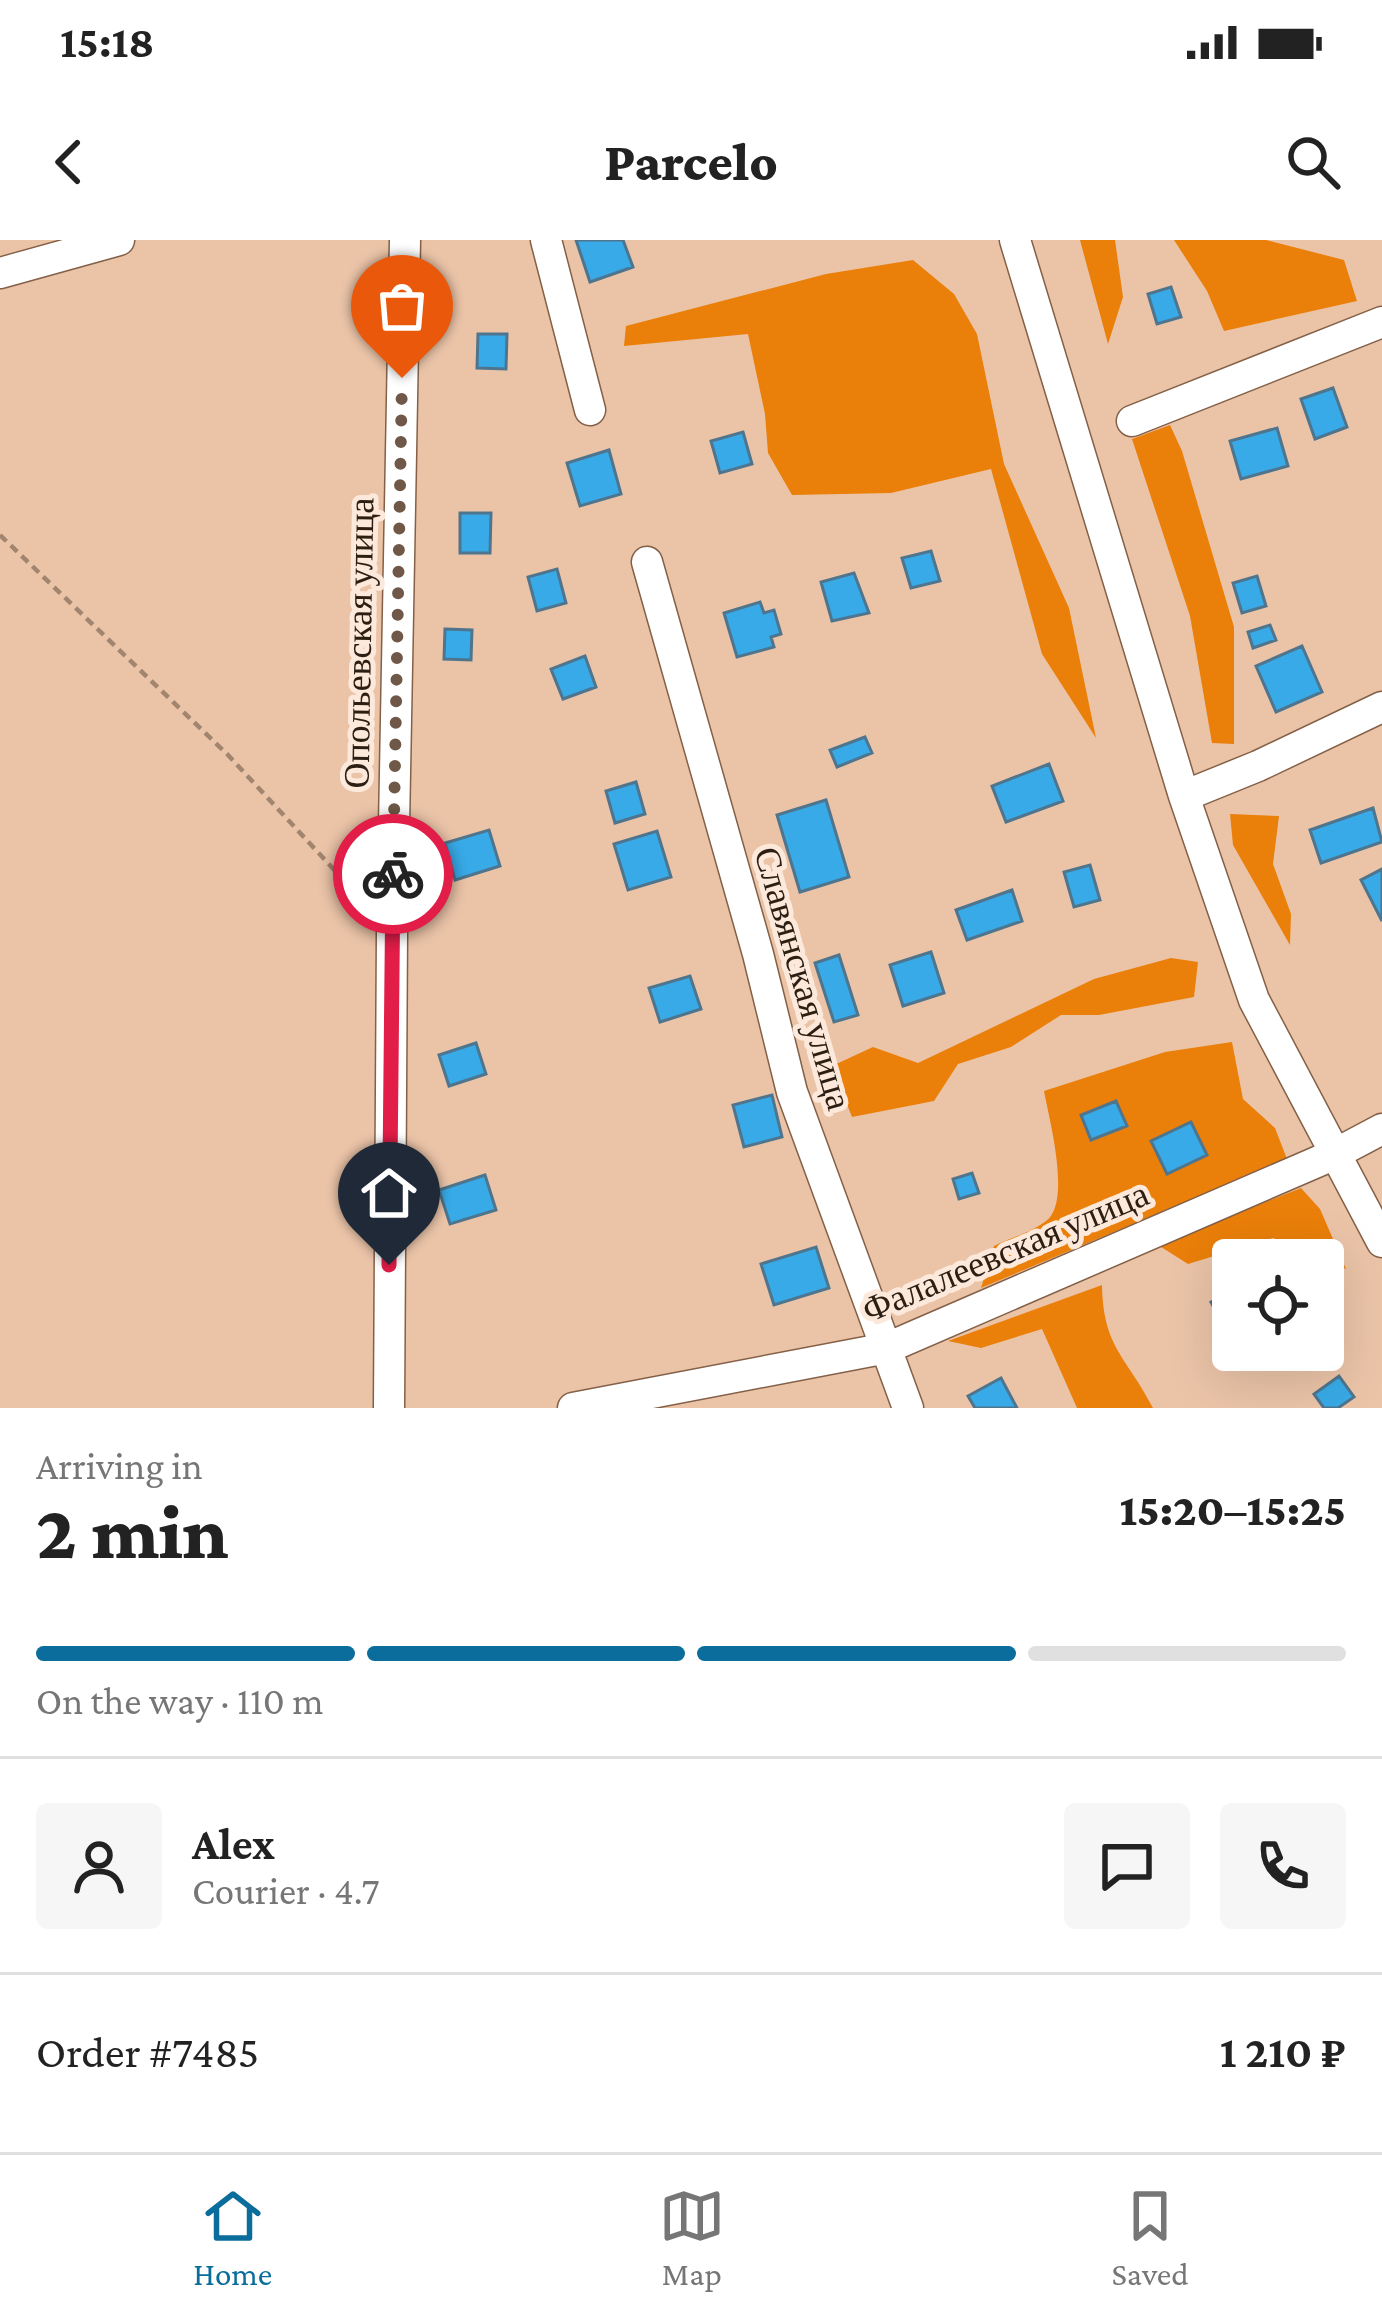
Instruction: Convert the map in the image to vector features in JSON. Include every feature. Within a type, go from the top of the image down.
[{"type":"street","points":[[0,273],[119,240]]},
{"type":"street","name":"Опольевская улица","points":[[388,1408],[405,240]]},
{"type":"street","points":[[546,240],[590,410]]},
{"type":"street","points":[[1015,240],[1184,796],[1254,1000],[1382,1242]]},
{"type":"street","points":[[1132,421],[1382,322]]},
{"type":"street","name":"Славянская улица","points":[[647,562],[758,953],[792,1092],[908,1408]]},
{"type":"street","points":[[1184,796],[1382,706]]},
{"type":"street","name":"Фалалеевская улица","points":[[573,1408],[887,1348],[1382,1130]]},
{"type":"path","points":[[0,535],[229,755],[392,932]]},
{"type":"shaded area","points":[[1080,240],[1115,240],[1123,297],[1108,344]]},
{"type":"shaded area","points":[[1174,240],[1266,240],[1344,260],[1357,301],[1224,331],[1207,291]]},
{"type":"shaded area","points":[[913,260],[954,294],[977,334],[1004,464],[1069,608],[1096,738],[1042,654],[991,469],[891,493],[792,495],[768,453],[748,334],[624,346],[626,326],[826,274]]},
{"type":"shaded area","points":[[1170,425],[1234,627],[1234,744],[1212,743],[1190,616],[1132,439]]},
{"type":"shaded area","points":[[1230,814],[1279,816],[1273,864],[1291,914],[1290,945],[1233,845]]},
{"type":"shaded area","points":[[1171,958],[1198,962],[1194,997],[1099,1015],[1061,1015],[1011,1047],[958,1064],[934,1101],[852,1117],[832,1066],[873,1047],[918,1063],[1094,979]]},
{"type":"shaded area","points":[[1232,1042],[1243,1099],[1275,1128],[1287,1159],[981,1288],[994,1246],[1040,1225],[1054,1211],[1057,1159],[1044,1091],[1165,1052]]},
{"type":"shaded area","points":[[1301,1188],[1320,1209],[1333,1239],[1212,1239],[1212,1257],[1188,1264],[1158,1245]]},
{"type":"shaded area","points":[[1102,1285],[1112,1338],[1153,1408],[1077,1408],[1042,1329],[981,1348],[948,1341]]},
{"type":"building","points":[[576,240],[623,240],[633,267],[590,282]]},
{"type":"building","points":[[1171,287],[1181,317],[1157,324],[1148,294]]},
{"type":"building","points":[[478,334],[507,334],[506,369],[477,368]]},
{"type":"building","points":[[1333,388],[1347,427],[1315,439],[1301,399]]},
{"type":"building","points":[[1277,428],[1288,466],[1241,479],[1230,441]]},
{"type":"building","points":[[743,432],[752,464],[720,473],[711,441]]},
{"type":"building","points":[[609,450],[621,494],[580,506],[567,463]]},
{"type":"building","points":[[460,513],[491,513],[490,553],[460,553]]},
{"type":"building","points":[[931,551],[940,581],[911,588],[902,558]]},
{"type":"building","points":[[557,569],[566,603],[537,611],[528,577]]},
{"type":"building","points":[[854,573],[869,613],[832,621],[821,582]]},
{"type":"building","points":[[1257,576],[1266,606],[1242,613],[1233,583]]},
{"type":"building","points":[[760,602],[764,613],[774,610],[781,634],[771,637],[774,647],[737,657],[724,613]]},
{"type":"building","points":[[1270,625],[1276,640],[1253,648],[1248,632]]},
{"type":"building","points":[[445,629],[472,630],[471,660],[444,659]]},
{"type":"building","points":[[1302,646],[1322,692],[1276,712],[1256,666]]},
{"type":"building","points":[[585,656],[596,687],[563,699],[551,669]]},
{"type":"building","points":[[865,737],[872,753],[837,767],[830,750]]},
{"type":"building","points":[[1049,764],[1063,801],[1006,822],[992,786]]},
{"type":"building","points":[[636,782],[645,814],[615,823],[606,791]]},
{"type":"building","points":[[826,800],[849,877],[800,892],[777,815]]},
{"type":"building","points":[[1373,808],[1382,842],[1321,863],[1310,830]]},
{"type":"building","points":[[489,830],[500,866],[455,880],[445,843]]},
{"type":"building","points":[[657,831],[671,877],[628,890],[614,844]]},
{"type":"building","points":[[1090,865],[1100,900],[1074,907],[1064,872]]},
{"type":"building","points":[[1382,869],[1382,921],[1361,880]]},
{"type":"building","points":[[1012,890],[1022,921],[967,940],[956,910]]},
{"type":"building","points":[[931,952],[944,993],[903,1006],[890,965]]},
{"type":"building","points":[[839,955],[858,1015],[834,1022],[815,963]]},
{"type":"building","points":[[690,976],[701,1009],[660,1022],[649,988]]},
{"type":"building","points":[[476,1043],[486,1074],[449,1086],[439,1055]]},
{"type":"building","points":[[772,1095],[782,1137],[744,1147],[733,1105]]},
{"type":"building","points":[[1116,1101],[1127,1126],[1091,1140],[1081,1115]]},
{"type":"building","points":[[1191,1122],[1207,1155],[1167,1174],[1151,1141]]},
{"type":"building","points":[[972,1173],[979,1193],[959,1199],[953,1179]]},
{"type":"building","points":[[485,1175],[496,1210],[450,1224],[439,1190]]},
{"type":"building","points":[[816,1247],[829,1288],[774,1305],[761,1264]]},
{"type":"building","points":[[1339,1376],[1354,1397],[1338,1408],[1324,1408],[1314,1394]]},
{"type":"building","points":[[1001,1378],[1017,1408],[975,1408],[968,1396]]},
{"type":"way so far","points":[[393,874],[402,378]]},
{"type":"route","points":[[389,1265],[393,874]]}]
